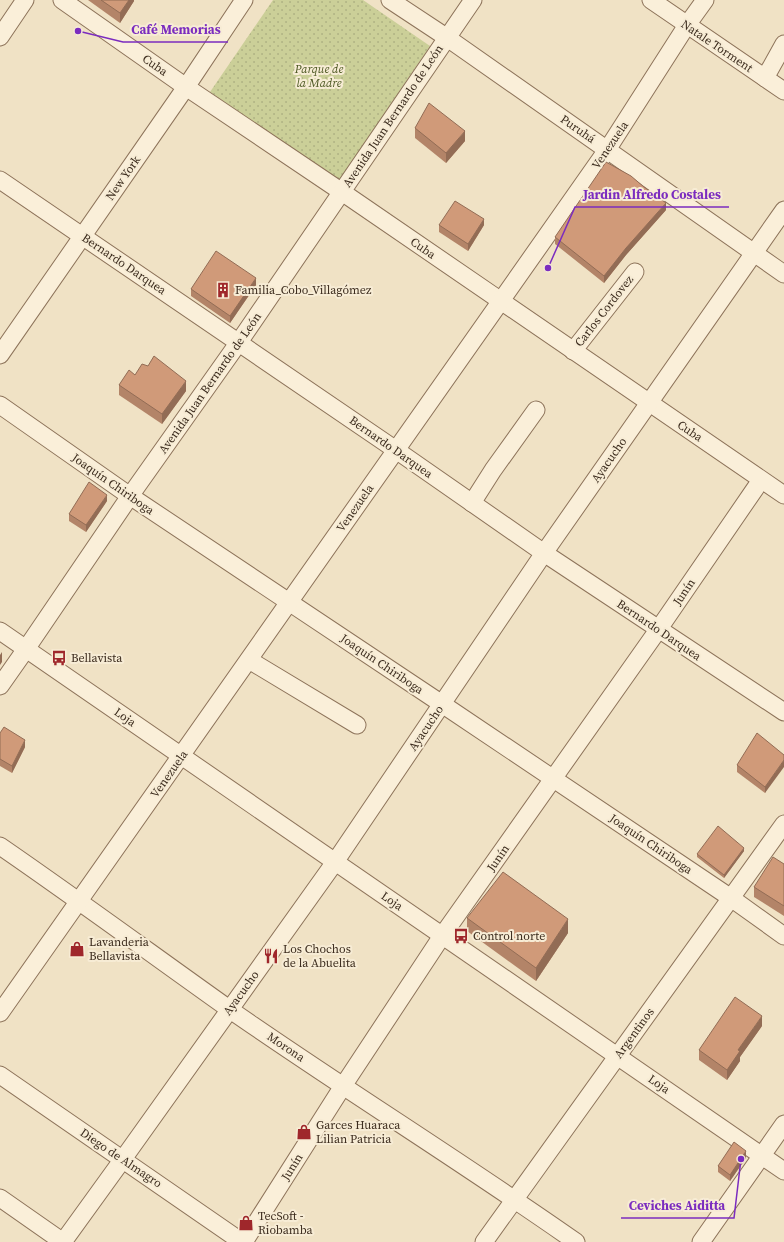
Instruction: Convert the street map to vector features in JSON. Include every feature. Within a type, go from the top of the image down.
[{"type":"street","points":[[0,37],[25,0]]},
{"type":"street","name":"Cuba","points":[[62,0],[186,87],[784,495]]},
{"type":"street","name":"New York","points":[[0,355],[186,87],[244,0]]},
{"type":"street","name":"Puruhá","points":[[390,0],[446,37],[784,274]]},
{"type":"street","name":"Avenida Juan Bernardo de León","points":[[0,686],[130,496],[239,342],[446,37],[473,0]]},
{"type":"street","name":"Natale Torment","points":[[651,0],[784,91]]},
{"type":"street","name":"Venezuela","points":[[0,1013],[607,150],[687,25],[705,0]]},
{"type":"street","points":[[764,78],[784,44]]},
{"type":"street","name":"Bernardo Darquea","points":[[0,180],[239,342],[544,553],[658,630],[784,712]]},
{"type":"street","name":"Ayacucho","points":[[63,1242],[335,862],[544,553],[784,210]]},
{"type":"street","name":"Carlos Cordovez","points":[[573,351],[635,272]]},
{"type":"street","name":"Joaquín Chiriboga","points":[[0,405],[130,496],[731,898],[784,936]]},
{"type":"street","points":[[472,503],[536,410]]},
{"type":"street","name":"Junín","points":[[243,1242],[343,1086],[442,936],[658,630],[761,480]]},
{"type":"street","name":"Loja","points":[[0,631],[442,936],[618,1055],[784,1171]]},
{"type":"street","points":[[249,660],[357,725]]},
{"type":"street","name":"Argentinos","points":[[484,1242],[784,824]]},
{"type":"street","name":"Morona","points":[[0,846],[80,901],[230,1009],[343,1086],[515,1199],[576,1242]]},
{"type":"street","name":"Diego de Almagro","points":[[0,1075],[243,1242]]},
{"type":"street","points":[[701,1242],[784,1124]]},
{"type":"street","points":[[0,1198],[63,1242]]},
{"type":"green space","name":"Parque de la Madre","points":[[273,0],[363,0],[430,46],[339,181],[210,92]]},
{"type":"building","points":[[101,0],[129,0],[120,13]]},
{"type":"building","points":[[429,103],[465,131],[446,153],[415,128]]},
{"type":"building","points":[[606,162],[631,176],[666,203],[626,248],[604,276],[555,237]]},
{"type":"building","points":[[455,201],[484,219],[468,244],[439,225]]},
{"type":"building","name":"Familia_Cobo_Villagómez","points":[[216,251],[256,278],[230,316],[191,289]]},
{"type":"building","points":[[154,356],[186,381],[162,414],[119,385],[129,370],[135,375],[142,364],[148,366]]},
{"type":"building","points":[[89,482],[107,495],[86,525],[69,514]]},
{"type":"building","points":[[4,727],[25,740],[12,766],[0,759],[0,733]]},
{"type":"building","points":[[757,733],[784,755],[784,760],[765,787],[737,765]]},
{"type":"building","points":[[718,826],[744,848],[724,875],[697,854]]},
{"type":"building","points":[[773,857],[784,864],[784,906],[754,887]]},
{"type":"building","points":[[503,872],[568,919],[536,968],[467,918]]},
{"type":"building","points":[[735,997],[762,1016],[738,1050],[740,1051],[727,1070],[699,1050]]},
{"type":"building","points":[[734,1142],[746,1151],[730,1175],[718,1166]]},
{"type":"place","name":"Café Memorias","points":[[78,31]]},
{"type":"place","name":"Jardin Alfredo Costales","points":[[548,268]]},
{"type":"place","name":"Familia_Cobo_Villagómez","points":[[223,290]]},
{"type":"place","name":"Bellavista","points":[[59,658]]},
{"type":"place","name":"Control norte","points":[[461,936]]},
{"type":"place","name":"Lavanderia Bellavista","points":[[77,949]]},
{"type":"place","name":"Los Chochos de la Abuelita","points":[[271,956]]},
{"type":"place","name":"Garces Huaraca Lilian Patricia","points":[[304,1132]]},
{"type":"place","name":"Ceviches Aiditta","points":[[741,1159]]},
{"type":"place","name":"TecSoft - Riobamba","points":[[246,1223]]}]
